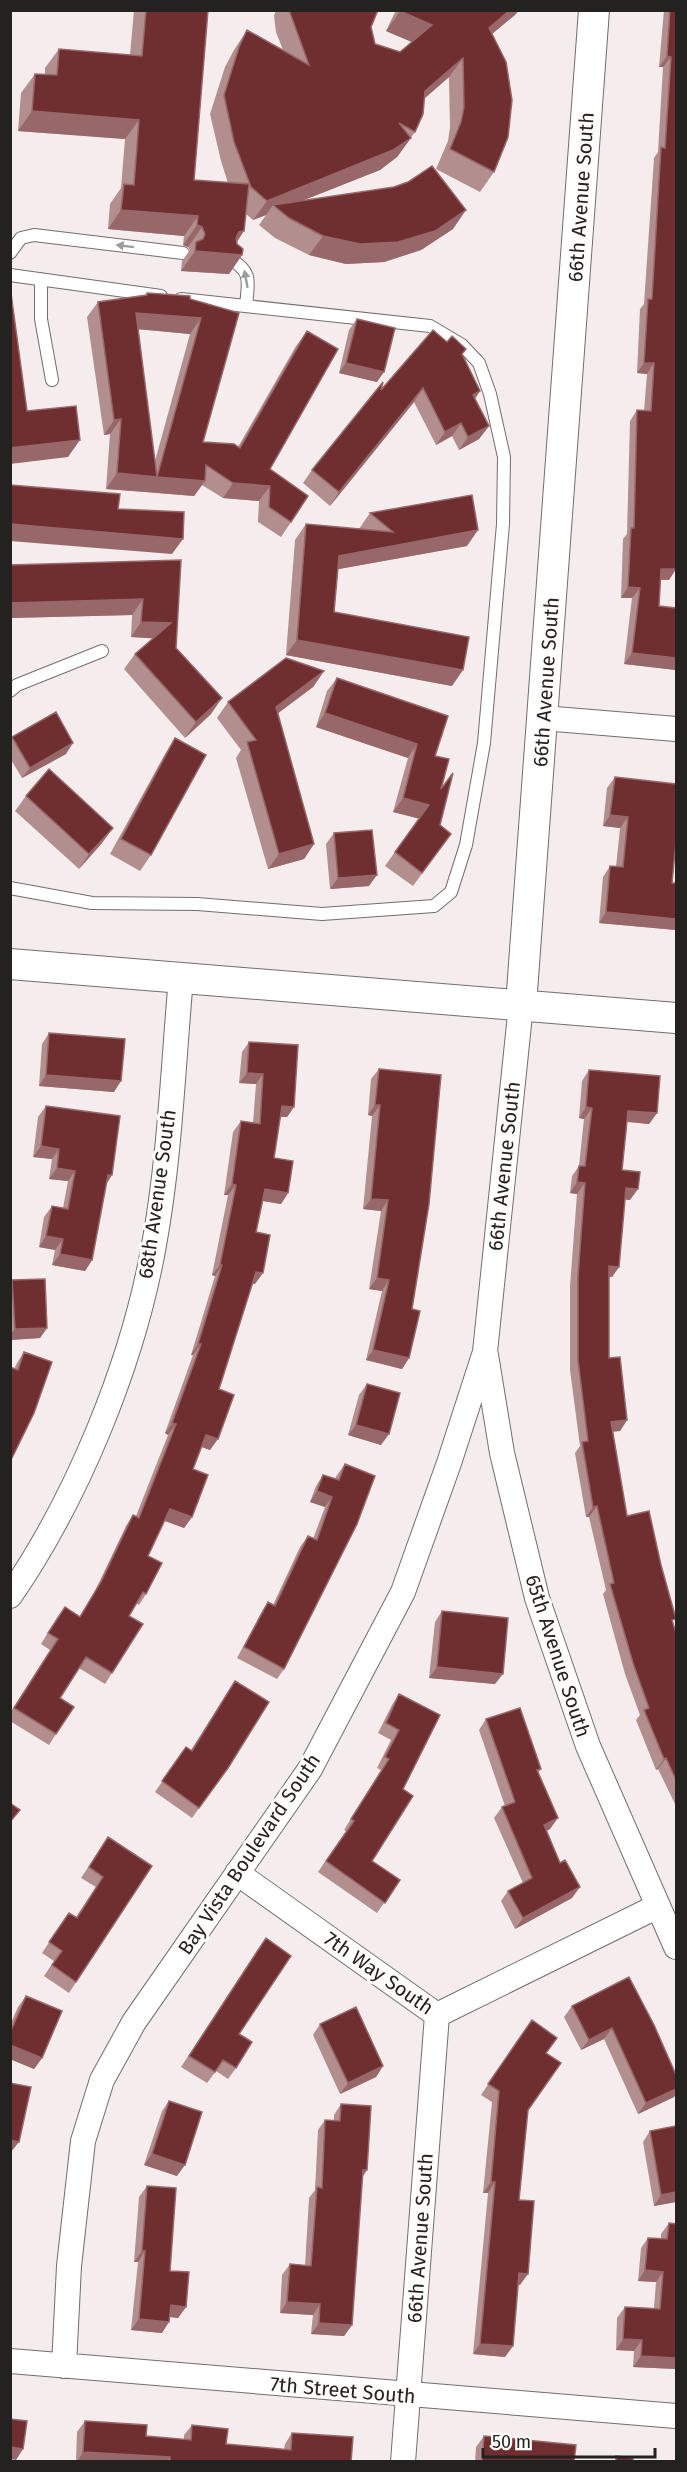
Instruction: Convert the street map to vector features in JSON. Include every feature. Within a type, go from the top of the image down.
[{"type":"street","name":"66th Avenue South","points":[[485,1352],[521,1005],[594,10]]},
{"type":"street","points":[[543,718],[676,729]]},
{"type":"street","points":[[10,964],[676,1018]]},
{"type":"street","name":"68th Avenue South","points":[[10,1596],[35,1561],[71,1491],[108,1406],[130,1345],[156,1234],[167,1149],[181,978]]},
{"type":"street","name":"Bay Vista Boulevard South","points":[[64,2366],[69,2266],[83,2140],[102,2080],[134,2022],[310,1769],[403,1592],[485,1352]]},
{"type":"street","name":"65th Avenue South","points":[[485,1352],[502,1453],[537,1598],[588,1746],[676,1947]]},
{"type":"street","name":"7th Way South","points":[[237,1873],[437,2015],[658,1906]]},
{"type":"street","name":"66th Avenue South","points":[[403,2462],[437,2015]]},
{"type":"street","name":"7th Street South","points":[[10,2361],[408,2396],[676,2416]]},
{"type":"lane","points":[[10,253],[21,238],[34,235],[183,253]]},
{"type":"lane","points":[[230,259],[243,266],[248,280],[246,306]]},
{"type":"lane","points":[[10,275],[246,306],[430,326],[462,345],[480,363],[490,394],[504,457],[502,524],[484,743],[466,845],[451,892],[434,906],[322,914],[197,904],[92,903],[11,890]]},
{"type":"lane","points":[[41,279],[41,319],[52,380]]},
{"type":"lane","points":[[10,691],[17,685],[102,651]]},
{"type":"building","points":[[146,10],[208,10],[194,180],[249,184],[244,231],[239,232],[236,238],[237,244],[243,249],[242,255],[195,251],[196,242],[203,239],[205,234],[202,227],[197,225],[198,216],[121,210],[124,184],[134,185],[139,120],[32,111],[35,74],[57,75],[59,49],[142,56]]},
{"type":"building","points":[[289,10],[378,10],[371,27],[375,44],[400,52],[432,25],[400,10],[510,10],[489,28],[506,62],[512,100],[508,137],[494,172],[450,149],[461,122],[464,107],[463,58],[425,91],[423,114],[415,132],[399,123],[411,138],[393,150],[267,201],[251,187],[234,142],[224,95],[239,47],[247,30],[309,65]]},
{"type":"building","points":[[670,10],[676,10],[676,569],[661,569],[659,606],[676,608],[676,658],[632,653],[640,588],[628,587],[631,528],[634,528],[637,410],[651,411],[654,363],[644,363],[648,299],[652,299],[661,147],[665,148],[671,57],[667,56]]},
{"type":"building","points":[[432,166],[466,210],[435,231],[398,242],[360,244],[323,236],[289,218],[273,205],[394,187],[408,182]]},
{"type":"building","points":[[10,286],[27,411],[76,406],[80,440],[10,448]]},
{"type":"building","points":[[147,293],[190,296],[190,299],[239,313],[203,442],[234,444],[240,448],[307,331],[338,349],[270,469],[308,496],[291,522],[269,507],[270,486],[233,483],[206,465],[205,481],[157,477],[117,473],[121,419],[114,420],[98,302],[147,295]],"holes":[[[136,313],[201,318],[157,477]]]},
{"type":"building","points":[[357,319],[395,328],[384,372],[346,363]]},
{"type":"building","points":[[433,330],[447,342],[452,336],[466,349],[462,354],[480,391],[473,395],[489,426],[468,437],[461,423],[445,432],[423,388],[339,492],[312,470],[383,382],[381,390]]},
{"type":"building","points":[[10,485],[120,494],[118,509],[184,512],[183,539],[10,524]]},
{"type":"building","points":[[472,495],[478,530],[339,556],[334,612],[469,637],[463,670],[297,640],[306,524],[393,532],[370,513]]},
{"type":"building","points":[[181,560],[176,648],[222,698],[196,722],[135,654],[171,623],[141,622],[143,599],[10,603],[10,565]]},
{"type":"building","points":[[286,658],[324,671],[276,707],[314,844],[279,854],[247,742],[256,740],[228,702]]},
{"type":"building","points":[[337,678],[448,716],[435,756],[449,759],[441,789],[453,773],[440,825],[451,834],[422,873],[395,852],[429,805],[403,798],[417,744],[325,713]]},
{"type":"building","points":[[56,712],[73,743],[30,768],[12,737]]},
{"type":"building","points":[[175,738],[206,755],[151,855],[121,839]]},
{"type":"building","points":[[49,769],[113,828],[89,854],[26,796]]},
{"type":"building","points":[[615,777],[676,784],[676,841],[672,883],[676,883],[676,919],[606,912],[610,866],[623,867],[628,817],[610,815]]},
{"type":"building","points":[[372,830],[377,875],[338,878],[334,833]]},
{"type":"building","points":[[49,1033],[125,1039],[121,1081],[46,1075]]},
{"type":"building","points":[[249,1042],[298,1045],[294,1107],[282,1106],[274,1158],[293,1161],[288,1193],[265,1189],[256,1232],[270,1235],[263,1273],[256,1272],[219,1389],[234,1395],[218,1439],[206,1435],[193,1469],[208,1475],[192,1517],[170,1509],[148,1556],[162,1563],[146,1594],[143,1592],[129,1616],[143,1624],[112,1673],[86,1657],[60,1698],[74,1707],[56,1734],[14,1708],[58,1639],[48,1633],[65,1607],[80,1617],[101,1582],[133,1515],[139,1518],[176,1424],[172,1423],[201,1344],[198,1344],[222,1265],[220,1265],[236,1185],[232,1184],[241,1121],[260,1124],[263,1074],[247,1073]]},
{"type":"building","points":[[379,1069],[441,1075],[429,1204],[412,1309],[420,1311],[409,1358],[373,1350],[389,1280],[377,1278],[388,1200],[371,1199],[380,1105],[375,1105]]},
{"type":"building","points":[[589,1070],[660,1076],[657,1113],[628,1111],[622,1170],[640,1172],[638,1189],[626,1188],[619,1267],[609,1266],[609,1358],[620,1357],[627,1420],[611,1422],[627,1516],[649,1511],[676,1619],[672,1620],[676,1633],[676,1780],[666,1758],[664,1759],[644,1710],[649,1708],[610,1584],[614,1583],[597,1506],[593,1507],[582,1442],[588,1441],[578,1360],[578,1276],[585,1183],[577,1182],[579,1166],[585,1166],[592,1108],[586,1107]]},
{"type":"building","points":[[46,1106],[120,1116],[112,1175],[108,1175],[92,1260],[60,1254],[63,1239],[46,1236],[52,1206],[68,1209],[75,1171],[57,1168],[59,1149],[41,1146]]},
{"type":"building","points":[[45,1279],[47,1328],[15,1329],[12,1280]]},
{"type":"building","points":[[24,1352],[52,1362],[34,1413],[10,1462],[10,1367],[18,1370]]},
{"type":"building","points":[[367,1384],[400,1393],[389,1434],[356,1425]]},
{"type":"building","points":[[345,1464],[375,1476],[357,1524],[284,1669],[244,1647],[268,1602],[275,1606],[308,1536],[317,1540],[332,1497],[317,1491],[323,1475],[339,1480]]},
{"type":"building","points":[[442,1611],[508,1618],[503,1674],[437,1667]]},
{"type":"building","points":[[235,1681],[269,1702],[228,1768],[199,1808],[162,1781],[186,1747],[192,1751]]},
{"type":"building","points":[[399,1694],[440,1715],[403,1789],[413,1796],[372,1861],[400,1880],[385,1903],[326,1861],[354,1821],[351,1819],[389,1759],[385,1757],[399,1730],[386,1723]]},
{"type":"building","points":[[520,1708],[541,1769],[537,1770],[558,1818],[544,1825],[560,1863],[565,1860],[580,1887],[523,1918],[508,1891],[532,1878],[502,1807],[515,1802],[486,1719]]},
{"type":"building","points":[[10,1803],[20,1810],[10,1822]]},
{"type":"building","points":[[108,1837],[152,1866],[76,1982],[52,1965],[62,1951],[49,1942],[69,1913],[77,1918],[103,1877],[89,1867]]},
{"type":"building","points":[[266,1938],[291,1956],[239,2034],[252,2042],[236,2068],[223,2060],[215,2072],[189,2056]]},
{"type":"building","points":[[629,1977],[676,2075],[676,2089],[646,2103],[612,2028],[589,2040],[572,2006]]},
{"type":"building","points":[[26,1996],[62,2011],[42,2058],[10,2045],[10,2033]]},
{"type":"building","points":[[356,2007],[383,2066],[348,2083],[320,2024]]},
{"type":"building","points":[[532,2020],[557,2038],[546,2053],[561,2063],[528,2110],[519,2200],[534,2201],[528,2274],[519,2273],[513,2346],[480,2344],[495,2182],[491,2182],[499,2091],[488,2084]]},
{"type":"building","points":[[10,2083],[31,2087],[19,2142],[10,2140]]},
{"type":"building","points":[[169,2101],[202,2112],[185,2165],[152,2154]]},
{"type":"building","points":[[341,2104],[371,2106],[367,2170],[363,2170],[352,2325],[319,2323],[320,2304],[287,2302],[290,2264],[311,2266],[317,2187],[322,2188],[325,2120],[340,2121]]},
{"type":"building","points":[[676,2126],[676,2192],[661,2195],[650,2131]]},
{"type":"building","points":[[147,2186],[176,2188],[170,2271],[189,2272],[186,2307],[171,2305],[169,2322],[139,2319],[145,2251],[142,2251]]},
{"type":"building","points":[[669,2223],[676,2224],[676,2358],[641,2356],[642,2340],[623,2339],[625,2307],[660,2309],[663,2272],[645,2270],[648,2238],[667,2239]]},
{"type":"building","points":[[10,2419],[27,2421],[23,2449],[10,2447]]},
{"type":"building","points":[[85,2421],[147,2425],[146,2436],[191,2440],[192,2425],[228,2429],[226,2444],[291,2450],[292,2433],[353,2437],[351,2462],[170,2462],[170,2457],[83,2452]]},
{"type":"building","points":[[484,2436],[576,2445],[574,2462],[482,2462]]},
{"type":"building","points":[[616,2456],[633,2458],[633,2462],[616,2462]]}]
